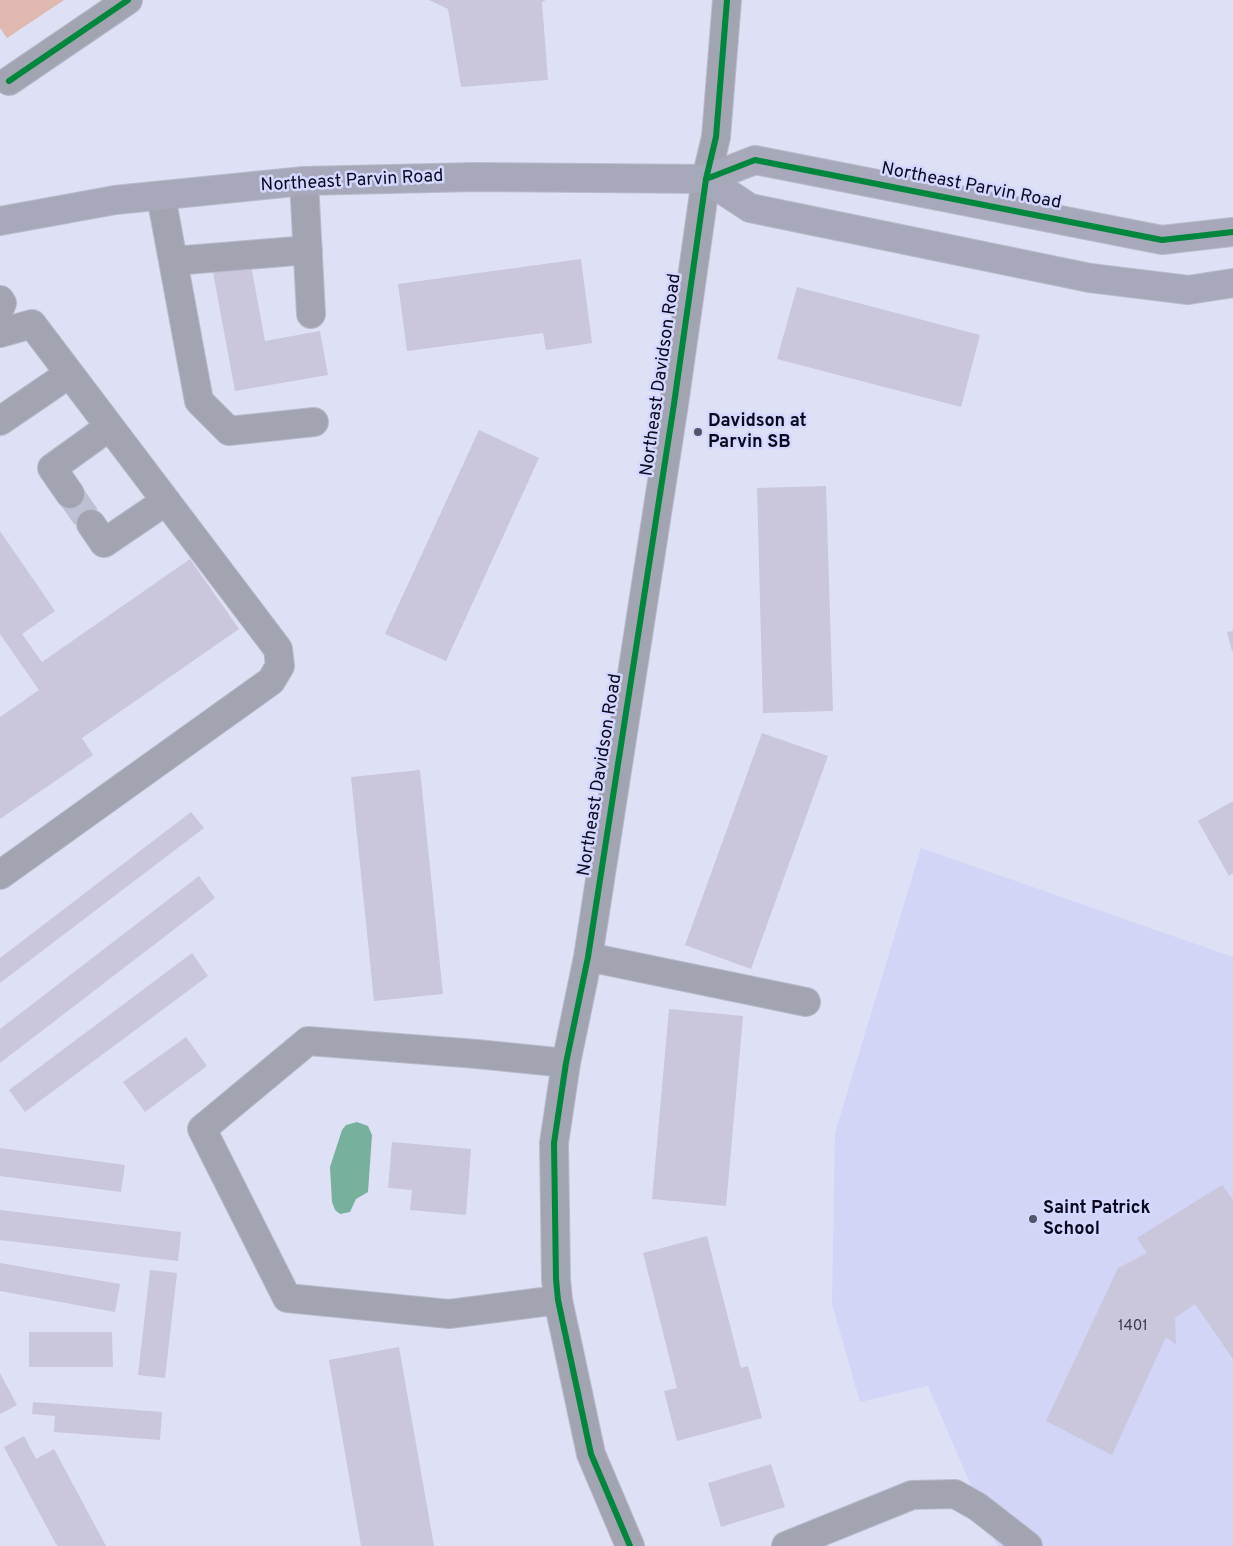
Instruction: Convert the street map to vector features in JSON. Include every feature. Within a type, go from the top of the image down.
[{"type":"main road","name":"Northeast Parvin Road","points":[[0,221],[116,200],[304,181],[474,177],[706,179],[755,160],[1162,240],[1233,232]]},
{"type":"main road","points":[[706,179],[750,208],[1090,278],[1188,290],[1233,283]]},
{"type":"street","points":[[9,81],[128,0]]},
{"type":"street","name":"Northeast Davidson Road","points":[[630,1546],[591,1454],[558,1300],[554,1143],[566,1063],[588,957],[674,404],[706,179],[716,137],[727,0]]},
{"type":"street","points":[[304,181],[311,314]]},
{"type":"street","points":[[161,196],[199,401],[229,431],[314,422]]},
{"type":"street","points":[[173,260],[308,250]]},
{"type":"street","points":[[0,300],[2,303],[0,308]]},
{"type":"street","points":[[0,333],[32,324],[278,649],[280,666],[271,681],[0,875]]},
{"type":"street","points":[[0,421],[69,374]]},
{"type":"street","points":[[70,494],[52,468],[109,427]]},
{"type":"street","points":[[91,524],[104,542],[166,501]]},
{"type":"street","points":[[588,957],[806,1002]]},
{"type":"street","points":[[558,1300],[449,1314],[287,1298],[202,1129],[308,1041],[566,1063]]},
{"type":"street","points":[[786,1546],[912,1495],[955,1494],[978,1507],[1028,1546]]},
{"type":"shaded area","points":[[0,0],[64,0],[7,38],[0,28]]},
{"type":"shaded area","name":"Saint Patrick School","points":[[921,848],[1233,957],[1233,1546],[997,1546],[928,1386],[860,1402],[832,1304],[835,1133]]},
{"type":"shaded area","points":[[357,1122],[368,1126],[372,1135],[368,1192],[356,1199],[350,1212],[340,1214],[335,1210],[332,1202],[330,1167],[342,1130],[346,1125]]},
{"type":"building","points":[[429,0],[546,0],[542,2],[548,80],[461,87],[448,9]]},
{"type":"building","points":[[581,259],[592,343],[546,350],[543,333],[407,351],[398,284]]},
{"type":"building","points":[[250,260],[265,341],[320,331],[328,375],[235,391],[212,267]]},
{"type":"building","points":[[797,287],[980,335],[961,407],[777,359]]},
{"type":"building","points":[[479,430],[539,458],[446,661],[385,634]]},
{"type":"building","points":[[826,486],[833,711],[763,713],[757,488]]},
{"type":"building","points":[[0,531],[55,611],[22,634],[42,662],[190,559],[239,629],[82,738],[93,755],[0,819],[0,717],[39,690],[0,634]]},
{"type":"building","points":[[1233,631],[1233,651],[1232,651],[1227,632]]},
{"type":"building","points":[[762,733],[828,756],[751,969],[685,945]]},
{"type":"building","points":[[420,770],[443,994],[374,1001],[351,777]]},
{"type":"building","points":[[1233,801],[1233,873],[1229,876],[1198,821]]},
{"type":"building","points":[[191,812],[204,828],[0,983],[0,958]]},
{"type":"building","points":[[199,876],[215,898],[0,1063],[0,1029]]},
{"type":"building","points":[[192,953],[208,976],[25,1112],[9,1090]]},
{"type":"building","points":[[669,1009],[743,1016],[726,1206],[652,1199]]},
{"type":"building","points":[[186,1037],[207,1066],[145,1112],[123,1082]]},
{"type":"building","points":[[392,1142],[471,1149],[466,1215],[410,1210],[412,1190],[388,1188]]},
{"type":"building","points":[[0,1148],[125,1165],[121,1192],[0,1176]]},
{"type":"building","points":[[1222,1185],[1233,1200],[1233,1359],[1195,1304],[1175,1318],[1176,1345],[1166,1337],[1112,1455],[1046,1421],[1118,1268],[1147,1253],[1137,1238]]},
{"type":"building","points":[[0,1210],[181,1232],[178,1261],[0,1240]]},
{"type":"building","points":[[707,1236],[741,1368],[748,1366],[762,1418],[677,1441],[664,1391],[677,1388],[643,1253]]},
{"type":"building","points":[[0,1263],[120,1284],[115,1312],[0,1291]]},
{"type":"building","points":[[150,1270],[177,1273],[165,1378],[138,1375]]},
{"type":"building","points":[[29,1332],[112,1332],[113,1367],[29,1367]]},
{"type":"building","points":[[399,1347],[434,1546],[361,1546],[329,1360]]},
{"type":"building","points":[[0,1373],[17,1405],[0,1414]]},
{"type":"building","points":[[33,1402],[162,1412],[160,1440],[54,1432],[55,1416],[32,1414]]},
{"type":"building","points":[[24,1436],[36,1459],[54,1449],[106,1546],[57,1546],[4,1447]]},
{"type":"building","points":[[771,1464],[785,1507],[721,1527],[708,1483]]},
{"type":"tunnel","points":[[70,494],[91,524]]},
{"type":"cycle path","points":[[9,81],[128,0]]},
{"type":"cycle path","points":[[630,1546],[591,1454],[558,1300],[554,1143],[566,1063],[588,957],[674,404],[706,179],[716,137],[727,0]]},
{"type":"cycle path","points":[[706,179],[755,160],[1162,240],[1233,232]]},
{"type":"place","name":"Davidson at Parvin SB","points":[[698,432]]},
{"type":"place","name":"Saint Patrick School","points":[[1033,1219]]}]
